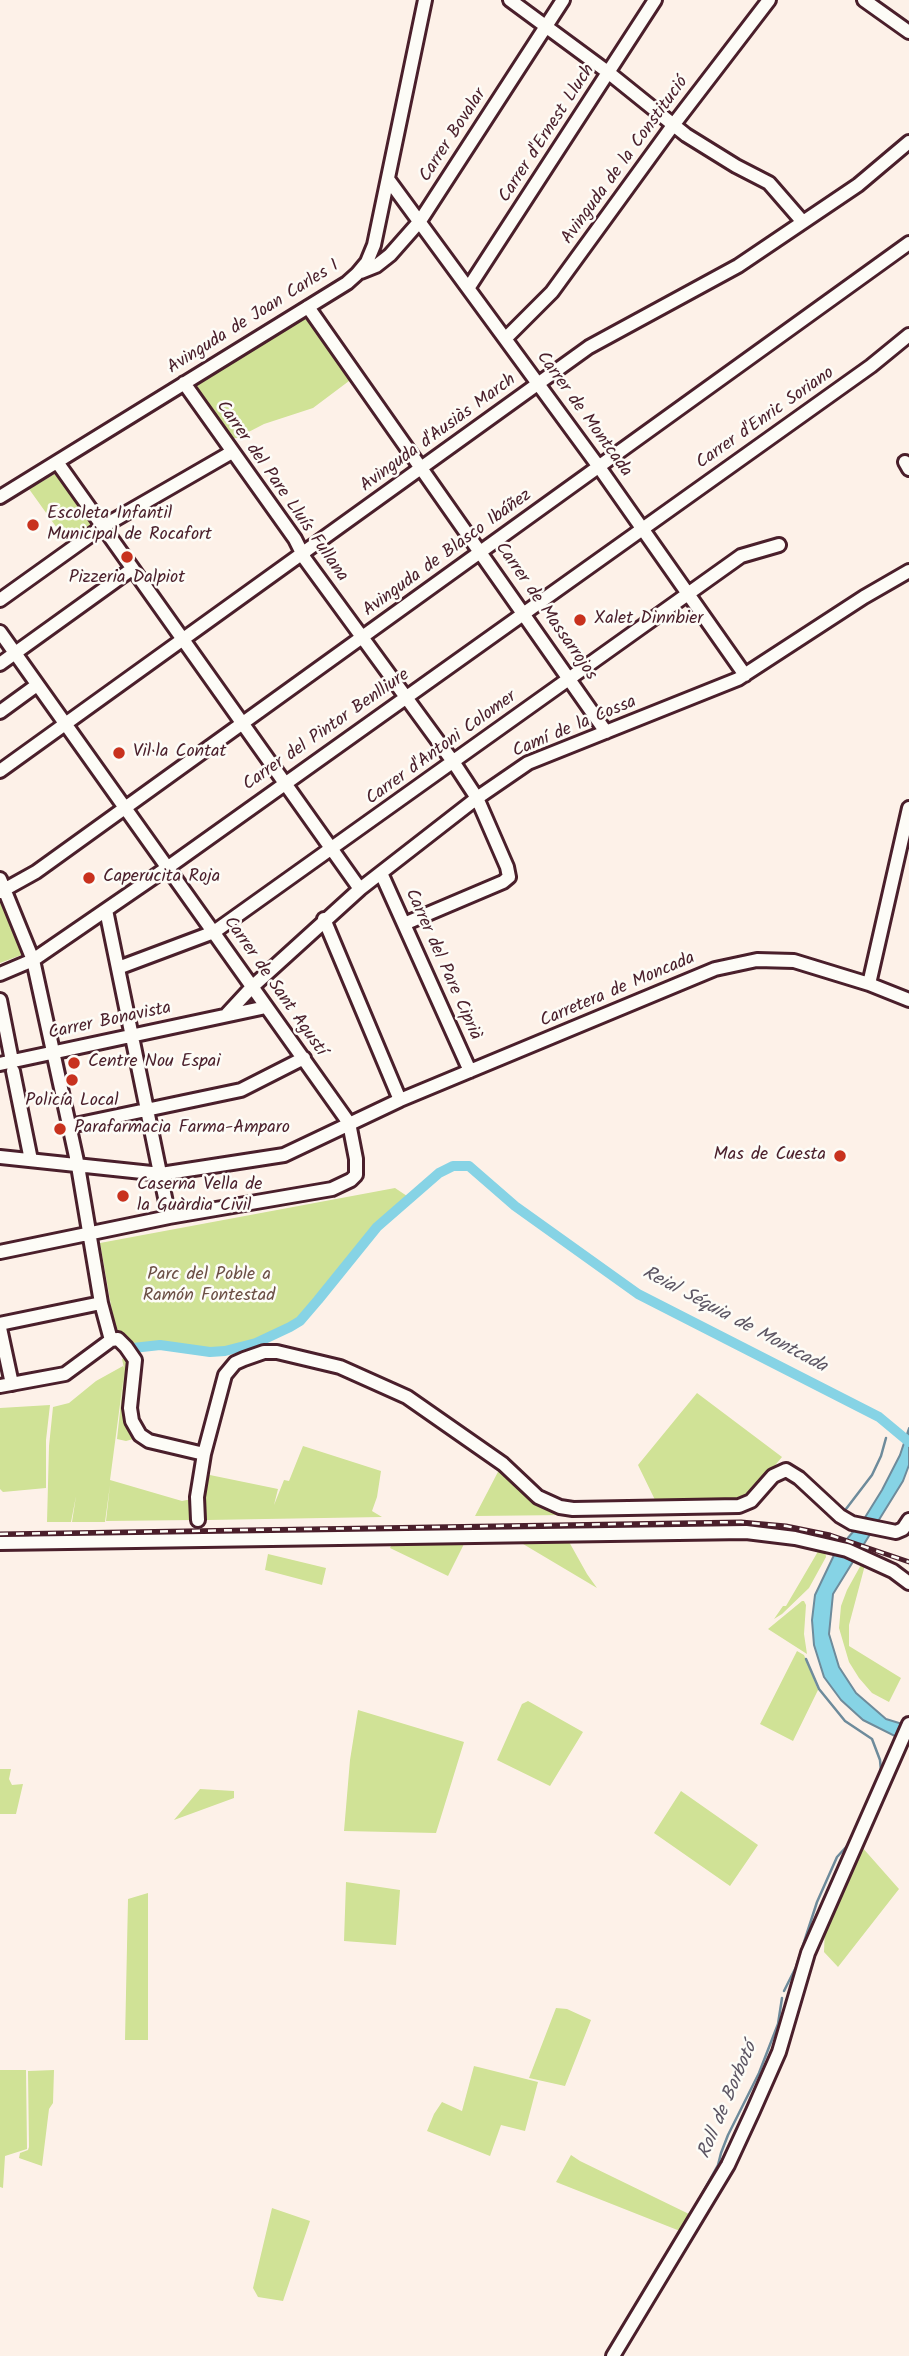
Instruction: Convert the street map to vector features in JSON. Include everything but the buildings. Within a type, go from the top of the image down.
[{"type":"street","name":"Avinguda de Joan Carles I","points":[[0,497],[357,274],[372,253],[425,0]]},
{"type":"street","points":[[510,0],[609,73],[686,135],[769,183],[802,221]]},
{"type":"street","name":"Carrer Bovalar","points":[[357,274],[376,266],[390,255],[420,221],[563,0]]},
{"type":"street","name":"Carrer d'Ernest Lluch","points":[[469,287],[655,0]]},
{"type":"street","name":"Avinguda de la Constitució","points":[[506,338],[552,292],[674,124],[769,0]]},
{"type":"street","points":[[864,0],[909,32]]},
{"type":"street","name":"Avinguda d'Ausiàs March","points":[[0,771],[589,347],[738,266],[858,185],[909,142]]},
{"type":"street","name":"Carrer de Montcada","points":[[387,179],[600,466],[745,676]]},
{"type":"street","name":"Avinguda de Blasco Ibáñez","points":[[2,887],[36,872],[909,243]]},
{"type":"street","name":"Carrer de Massarrojos","points":[[308,307],[607,732]]},
{"type":"street","name":"Carrer d'Enric Soriano","points":[[642,529],[871,366],[909,335]]},
{"type":"street","name":"Carrer del Pare Lluís Fullana","points":[[184,383],[303,552],[305,559],[454,763],[477,798],[507,867],[509,877],[503,882],[404,924]]},
{"type":"street","points":[[0,600],[102,527],[232,452]]},
{"type":"street","points":[[57,462],[360,889]]},
{"type":"street","name":"Carrer del Pintor Benlliure","points":[[0,974],[33,960],[106,911],[642,529]]},
{"type":"street","name":"Carrer d'Antoni Colomer","points":[[118,968],[214,932],[741,556],[779,545]]},
{"type":"street","points":[[0,664],[132,569]]},
{"type":"street","name":"Camí de la Cossa","points":[[252,987],[360,889],[477,798],[528,763],[745,676],[864,597],[909,571]]},
{"type":"street","name":"Carrer de Sant Agustí","points":[[0,632],[349,1123]]},
{"type":"street","points":[[0,712],[37,685]]},
{"type":"street","points":[[869,984],[909,808]]},
{"type":"street","name":"Carrer del Pare Ciprià","points":[[382,873],[470,1071]]},
{"type":"street","points":[[2,887],[33,960],[78,1166],[101,1303],[111,1340]]},
{"type":"street","points":[[106,911],[169,1217]]},
{"type":"street","points":[[324,919],[400,1100]]},
{"type":"street","name":"Carretera de Moncada","points":[[0,1157],[162,1174],[284,1155],[400,1100],[703,974],[757,960],[794,961],[869,984],[909,1000]]},
{"type":"street","points":[[227,1014],[252,987]]},
{"type":"street","points":[[0,1000],[8,1066],[31,1160]]},
{"type":"street","name":"Carrer Bonavista","points":[[8,1066],[54,1052],[267,1007]]},
{"type":"street","points":[[69,1126],[241,1090],[303,1058]]},
{"type":"street","points":[[0,1252],[169,1217],[332,1189],[356,1175],[356,1158],[349,1123]]},
{"type":"street","points":[[101,1303],[0,1326],[6,1385],[65,1374],[111,1340],[118,1339],[135,1360],[130,1408],[132,1422],[140,1435],[149,1441],[204,1454]]},
{"type":"street","points":[[198,1520],[197,1497],[204,1454],[225,1375],[230,1368],[253,1355],[277,1352],[340,1367],[407,1397],[503,1465],[538,1497],[560,1507],[739,1506],[751,1501],[773,1476],[786,1470],[852,1523],[896,1532],[903,1529],[909,1520]]},
{"type":"street","points":[[0,1543],[746,1532],[835,1546],[893,1571],[909,1583]]},
{"type":"street","points":[[613,2356],[728,2165],[779,2052],[808,1953],[909,1724]]},
{"type":"green space","points":[[307,317],[350,377],[349,381],[313,408],[231,438],[196,386]]},
{"type":"green space","points":[[55,474],[95,523],[67,542],[29,489]]},
{"type":"green space","points":[[3,899],[24,954],[0,963],[0,900]]},
{"type":"green space","name":"Parc del Poble a Ramón Fontestad","points":[[395,1188],[407,1196],[376,1223],[298,1319],[267,1337],[209,1350],[161,1343],[134,1346],[115,1328],[100,1243]]},
{"type":"green space","points":[[127,1356],[130,1363],[137,1438],[126,1441],[117,1439],[124,1374],[110,1480],[182,1501],[192,1499],[193,1520],[106,1521],[110,1485],[105,1522],[72,1522],[76,1496],[71,1522],[47,1522],[53,1407],[69,1403],[96,1381],[123,1366],[124,1368],[122,1359]]},
{"type":"green space","points":[[697,1393],[782,1457],[751,1494],[744,1498],[718,1502],[656,1502],[638,1465]]},
{"type":"green space","points":[[50,1405],[46,1440],[46,1488],[3,1492],[0,1489],[0,1408]]},
{"type":"green space","points":[[303,1446],[381,1471],[372,1511],[382,1517],[207,1520],[201,1496],[205,1474],[278,1489],[274,1505],[284,1480],[289,1481]]},
{"type":"green space","points":[[500,1468],[567,1513],[566,1515],[475,1516]]},
{"type":"green space","points":[[568,1540],[587,1574],[597,1588],[518,1541]]},
{"type":"green space","points":[[465,1542],[448,1576],[390,1548],[392,1544]]},
{"type":"green space","points":[[820,1548],[825,1551],[826,1557],[809,1588],[774,1619],[783,1606],[786,1606]]},
{"type":"green space","points":[[268,1554],[326,1568],[322,1585],[265,1570]]},
{"type":"green space","points":[[862,1563],[865,1565],[849,1625],[849,1646],[901,1678],[889,1702],[872,1693],[859,1678],[849,1662],[839,1628],[841,1606]]},
{"type":"green space","points":[[802,1601],[806,1605],[804,1634],[807,1654],[768,1629]]},
{"type":"green space","points":[[797,1651],[804,1655],[818,1690],[793,1741],[760,1724]]},
{"type":"green space","points":[[528,1701],[583,1732],[550,1786],[497,1760],[522,1704]]},
{"type":"green space","points":[[358,1710],[464,1742],[436,1833],[344,1831],[350,1760]]},
{"type":"green space","points":[[0,1769],[11,1769],[9,1779],[12,1785],[23,1784],[16,1814],[0,1814]]},
{"type":"green space","points":[[200,1789],[234,1791],[234,1798],[174,1820]]},
{"type":"green space","points":[[681,1791],[758,1845],[730,1886],[654,1833]]},
{"type":"green space","points":[[861,1846],[899,1889],[838,1967],[824,1952],[825,1926]]},
{"type":"green space","points":[[346,1882],[400,1890],[396,1945],[344,1941]]},
{"type":"green space","points":[[148,1893],[148,2040],[125,2040],[128,1899]]},
{"type":"green space","points":[[556,2008],[567,2009],[591,2020],[565,2086],[529,2078]]},
{"type":"green space","points":[[474,2066],[538,2082],[525,2131],[501,2125],[490,2156],[427,2131],[442,2102],[462,2111]]},
{"type":"green space","points":[[0,2070],[26,2070],[27,2149],[5,2156],[3,2188],[0,2187]]},
{"type":"green space","points":[[54,2070],[53,2103],[49,2109],[42,2166],[19,2158],[20,2153],[29,2147],[28,2071]]},
{"type":"green space","points":[[571,2155],[689,2214],[680,2231],[556,2182]]},
{"type":"green space","points":[[272,2208],[310,2221],[283,2301],[258,2297],[253,2288]]},
{"type":"water","points":[[909,1428],[909,1465],[903,1481],[833,1594],[829,1634],[839,1667],[856,1693],[886,1719],[909,1726],[909,1743],[863,1720],[841,1700],[824,1677],[814,1645],[812,1620],[815,1595],[835,1553],[864,1519],[882,1490],[900,1455]]},
{"type":"waterway","name":"Reial Séquia de Montcada","points":[[133,1348],[160,1345],[210,1352],[225,1351],[256,1343],[290,1327],[300,1321],[377,1227],[439,1173],[453,1166],[469,1166],[515,1206],[638,1294],[879,1417],[909,1442]]},
{"type":"waterway","name":"Roll de Borbotó","points":[[846,1509],[872,1475],[886,1438]]},
{"type":"waterway","name":"Roll de Borbotó","points":[[806,1659],[819,1689],[845,1721],[872,1739],[881,1771]]},
{"type":"waterway","name":"Roll de Borbotó","points":[[784,1991],[796,1967],[817,1902],[837,1857],[847,1846],[863,1813]]},
{"type":"waterway","name":"Roll de Borbotó","points":[[693,2210],[718,2165],[728,2135],[759,2073],[778,2024],[782,1998]]},
{"type":"waterway","name":"Roll de Borbotó","points":[[683,2228],[688,2218]]},
{"type":"railway","points":[[0,1534],[741,1522],[786,1526],[830,1535],[909,1562]]},
{"type":"place","name":"Escoleta Infantil Municipal de Rocafort","points":[[33,525]]},
{"type":"place","name":"Pizzeria Dalpiot","points":[[127,557]]},
{"type":"place","name":"Xalet Dinnbier","points":[[580,620]]},
{"type":"place","name":"Vil·la Contat","points":[[119,753]]},
{"type":"place","name":"Caperucita Roja","points":[[89,878]]},
{"type":"place","name":"Centre Nou Espai","points":[[74,1063]]},
{"type":"place","name":"Policía Local","points":[[72,1080]]},
{"type":"place","name":"Parafarmacia Farma-Amparo","points":[[60,1129]]},
{"type":"place","name":"Mas de Cuesta","points":[[840,1156]]},
{"type":"place","name":"Caserna Vella de la Guàrdia Civil","points":[[123,1196]]}]
